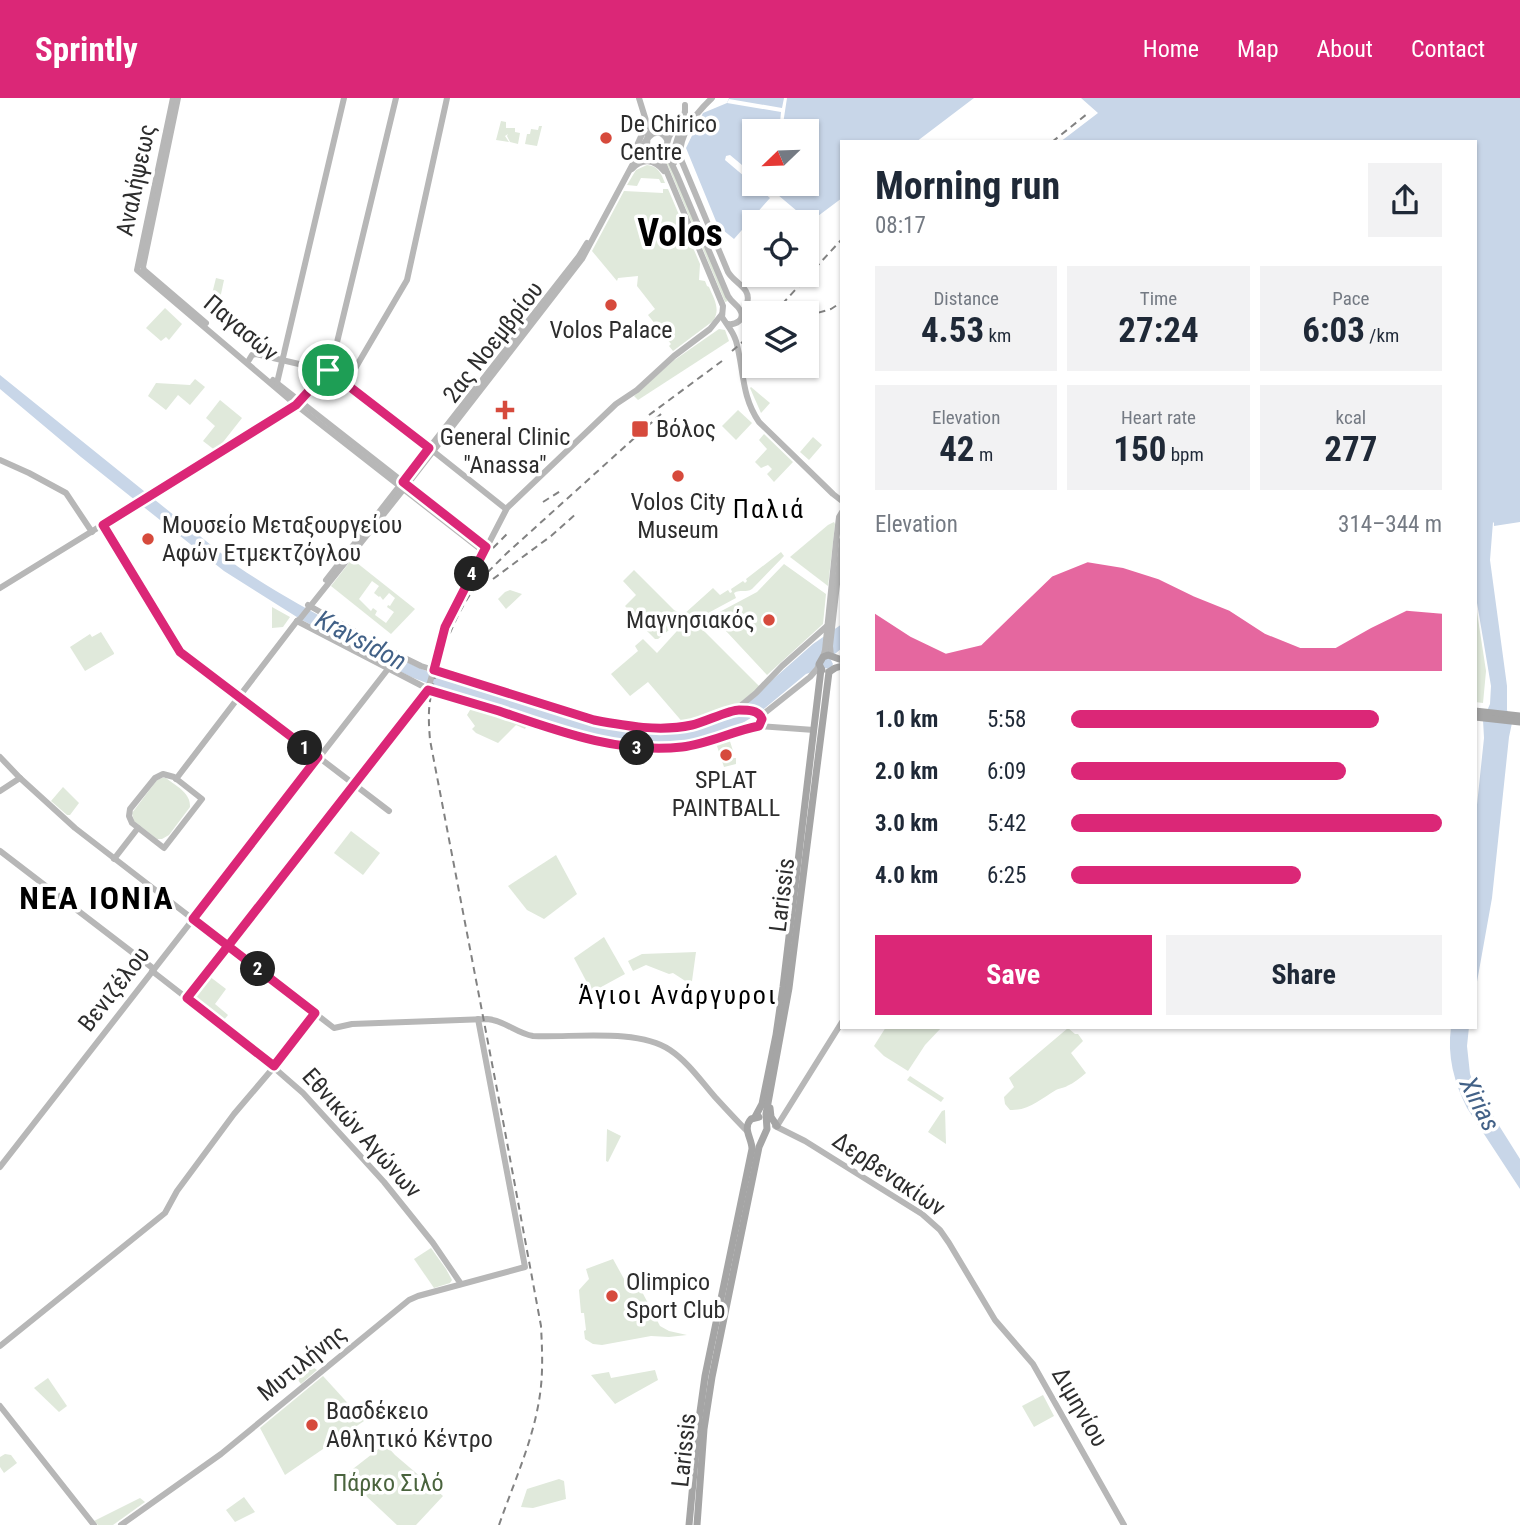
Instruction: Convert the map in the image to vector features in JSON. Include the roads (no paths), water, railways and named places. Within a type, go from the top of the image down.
[{"type":"main road","name":"Larissis","points":[[753,1118],[761,1106],[776,1035],[814,730],[829,663]]},
{"type":"main road","name":"Larissis","points":[[766,1122],[789,988],[829,663]]},
{"type":"main road","points":[[1478,714],[1517,719]]},
{"type":"main road","points":[[770,1095],[770,1114],[779,1127]]},
{"type":"main road","points":[[753,1118],[761,1118],[766,1122],[766,1133],[758,1138],[748,1133],[747,1124],[753,1118]]},
{"type":"main road","name":"Larissis","points":[[689,1525],[705,1376],[752,1151],[748,1133]]},
{"type":"main road","name":"Larissis","points":[[697,1525],[704,1429],[712,1377],[759,1151],[766,1133]]},
{"type":"street","name":"Αναλήψεως","points":[[142,264],[176,98]]},
{"type":"street","name":"Αναλήψεως","points":[[137,270],[176,98]]},
{"type":"street","points":[[277,383],[344,98]]},
{"type":"street","points":[[0,588],[298,403],[328,370],[332,363],[396,98]]},
{"type":"street","points":[[346,384],[407,280],[447,98]]},
{"type":"street","points":[[638,98],[648,125],[647,147],[663,164],[723,311],[723,319],[734,335],[745,394],[755,416],[840,499]]},
{"type":"street","points":[[586,249],[641,140],[644,131],[638,98]]},
{"type":"street","points":[[712,98],[693,118],[681,143],[681,159],[728,272],[744,288],[747,301]]},
{"type":"street","points":[[629,173],[637,158],[643,154],[662,152],[679,121],[685,101]]},
{"type":"street","points":[[677,175],[673,150],[684,118],[685,101]]},
{"type":"street","points":[[631,160],[654,133],[664,135],[668,158],[734,305],[740,309],[742,315],[737,323],[740,345],[738,352]]},
{"type":"street","points":[[586,249],[633,167],[640,162],[652,161],[661,167],[671,183]]},
{"type":"street","name":"2ας Νοεμβρίου","points":[[175,778],[586,249]]},
{"type":"street","name":"Παγασών","points":[[142,264],[144,270],[298,403]]},
{"type":"street","name":"Παγασών","points":[[137,270],[298,403],[485,549]]},
{"type":"street","points":[[187,998],[428,688],[445,627],[506,509],[616,404],[637,390],[708,330],[728,305],[741,303],[748,298]]},
{"type":"street","points":[[708,330],[727,323],[737,323]]},
{"type":"street","points":[[249,360],[256,354],[328,370],[506,509]]},
{"type":"street","points":[[0,460],[66,494],[92,532]]},
{"type":"street","points":[[833,494],[840,512]]},
{"type":"street","points":[[103,525],[179,650],[389,811]]},
{"type":"street","points":[[737,710],[760,714],[829,663],[828,630],[840,526]]},
{"type":"street","points":[[307,607],[433,672],[594,720],[639,727],[688,726],[737,710],[775,673],[828,630],[840,553]]},
{"type":"street","points":[[298,619],[428,688],[571,734],[628,747],[689,746],[759,726],[814,730]]},
{"type":"street","name":"Βενιζέλου","points":[[0,1167],[388,669]]},
{"type":"street","points":[[759,726],[762,721],[760,714]]},
{"type":"street","points":[[0,757],[64,819],[334,1028],[346,1024],[478,1019],[496,1020],[533,1036],[631,1038],[660,1045],[685,1062],[748,1133]]},
{"type":"street","points":[[8,786],[13,779],[10,768]]},
{"type":"street","points":[[164,774],[175,778],[202,799],[164,848],[131,822],[130,809],[155,778],[164,774]]},
{"type":"street","points":[[0,791],[20,778]]},
{"type":"street","points":[[114,859],[138,828]]},
{"type":"street","name":"Εθνικών Αγώνων","points":[[0,851],[274,1066],[325,1116],[384,1182],[461,1284]]},
{"type":"street","points":[[0,1346],[161,1217],[191,1171],[234,1114],[315,1013]]},
{"type":"street","name":"Μυτιλήνης","points":[[121,1525],[221,1454],[409,1300],[526,1267],[478,1019]]},
{"type":"street","points":[[766,1133],[779,1127],[794,1097],[840,1025]]},
{"type":"street","points":[[732,1115],[753,1118]]},
{"type":"street","name":"Δερβενακίων","points":[[766,1122],[836,1160],[932,1222],[947,1239],[992,1315]]},
{"type":"street","name":"Διμηνίου","points":[[992,1315],[1028,1356],[1124,1525]]},
{"type":"street","points":[[0,1406],[94,1525]]},
{"type":"water","points":[[729,98],[974,98],[919,140],[840,140],[840,200],[819,215],[819,210],[796,210],[779,196],[819,196],[819,119],[742,119],[742,165],[730,155],[726,156],[725,160],[742,174],[742,196],[770,198],[759,210],[742,210],[742,230],[734,239],[718,226],[686,148],[703,113],[727,103]]},
{"type":"water","points":[[1081,98],[1520,98],[1520,522],[1494,526],[1493,522],[1490,560],[1507,686],[1507,710],[1512,723],[1492,898],[1477,982],[1477,805],[1484,738],[1483,720],[1490,704],[1491,686],[1477,603],[1477,140],[1063,140],[1098,113]]},
{"type":"water","name":"Kravsidon","points":[[0,375],[237,566],[344,629],[404,661],[442,677],[602,724],[640,730],[675,730],[713,722],[736,712],[813,644],[840,625],[840,650],[830,658],[833,664],[830,669],[824,668],[806,674],[759,713],[736,727],[702,739],[660,745],[629,744],[590,736],[411,677],[300,619],[224,571],[0,389]]},
{"type":"water","name":"Xirias","points":[[1451,1029],[1469,1029],[1467,1046],[1470,1074],[1476,1089],[1520,1159],[1520,1189],[1462,1098],[1451,1059]]},
{"type":"railway","points":[[1054,140],[1087,114]]},
{"type":"railway","points":[[785,301],[840,241]]},
{"type":"railway","points":[[819,312],[840,303]]},
{"type":"railway","points":[[732,351],[742,342]]},
{"type":"railway","points":[[649,415],[722,361]]},
{"type":"railway","points":[[499,1525],[535,1422],[542,1371],[541,1326],[430,740],[430,701],[446,643],[459,614],[477,585],[507,553],[661,414]]},
{"type":"railway","points":[[543,502],[562,490]]},
{"type":"railway","points":[[493,579],[577,513]]},
{"type":"railway","points":[[493,548],[507,534]]},
{"type":"place","name":"De Chirico Centre","points":[[606,138]]},
{"type":"place","name":"Volos Palace","points":[[611,305]]},
{"type":"place","name":"General Clinic \"Anassa\"","points":[[505,410]]},
{"type":"place","name":"Βόλος","points":[[640,429]]},
{"type":"place","name":"Volos City Museum","points":[[678,476]]},
{"type":"place","name":"Μουσείο Μεταξουργείου Αφών Ετμεκτζόγλου","points":[[148,539]]},
{"type":"place","name":"Μαγνησιακός","points":[[769,620]]},
{"type":"place","name":"SPLAT PAINTBALL","points":[[726,755]]},
{"type":"place","name":"Olimpico Sport Club","points":[[612,1296]]},
{"type":"place","name":"Βασδέκειο Αθλητικό Κέντρο","points":[[312,1425]]},
{"type":"district","name":"Volos","points":[[680,233]]},
{"type":"district","name":"Παλιά","points":[[769,509]]},
{"type":"district","name":"NEA IONIA","points":[[97,898]]},
{"type":"district","name":"Άγιοι Ανάργυροι","points":[[678,995]]},
{"type":"park label","name":"Πάρκο Σιλό","points":[[388,1483]]}]
